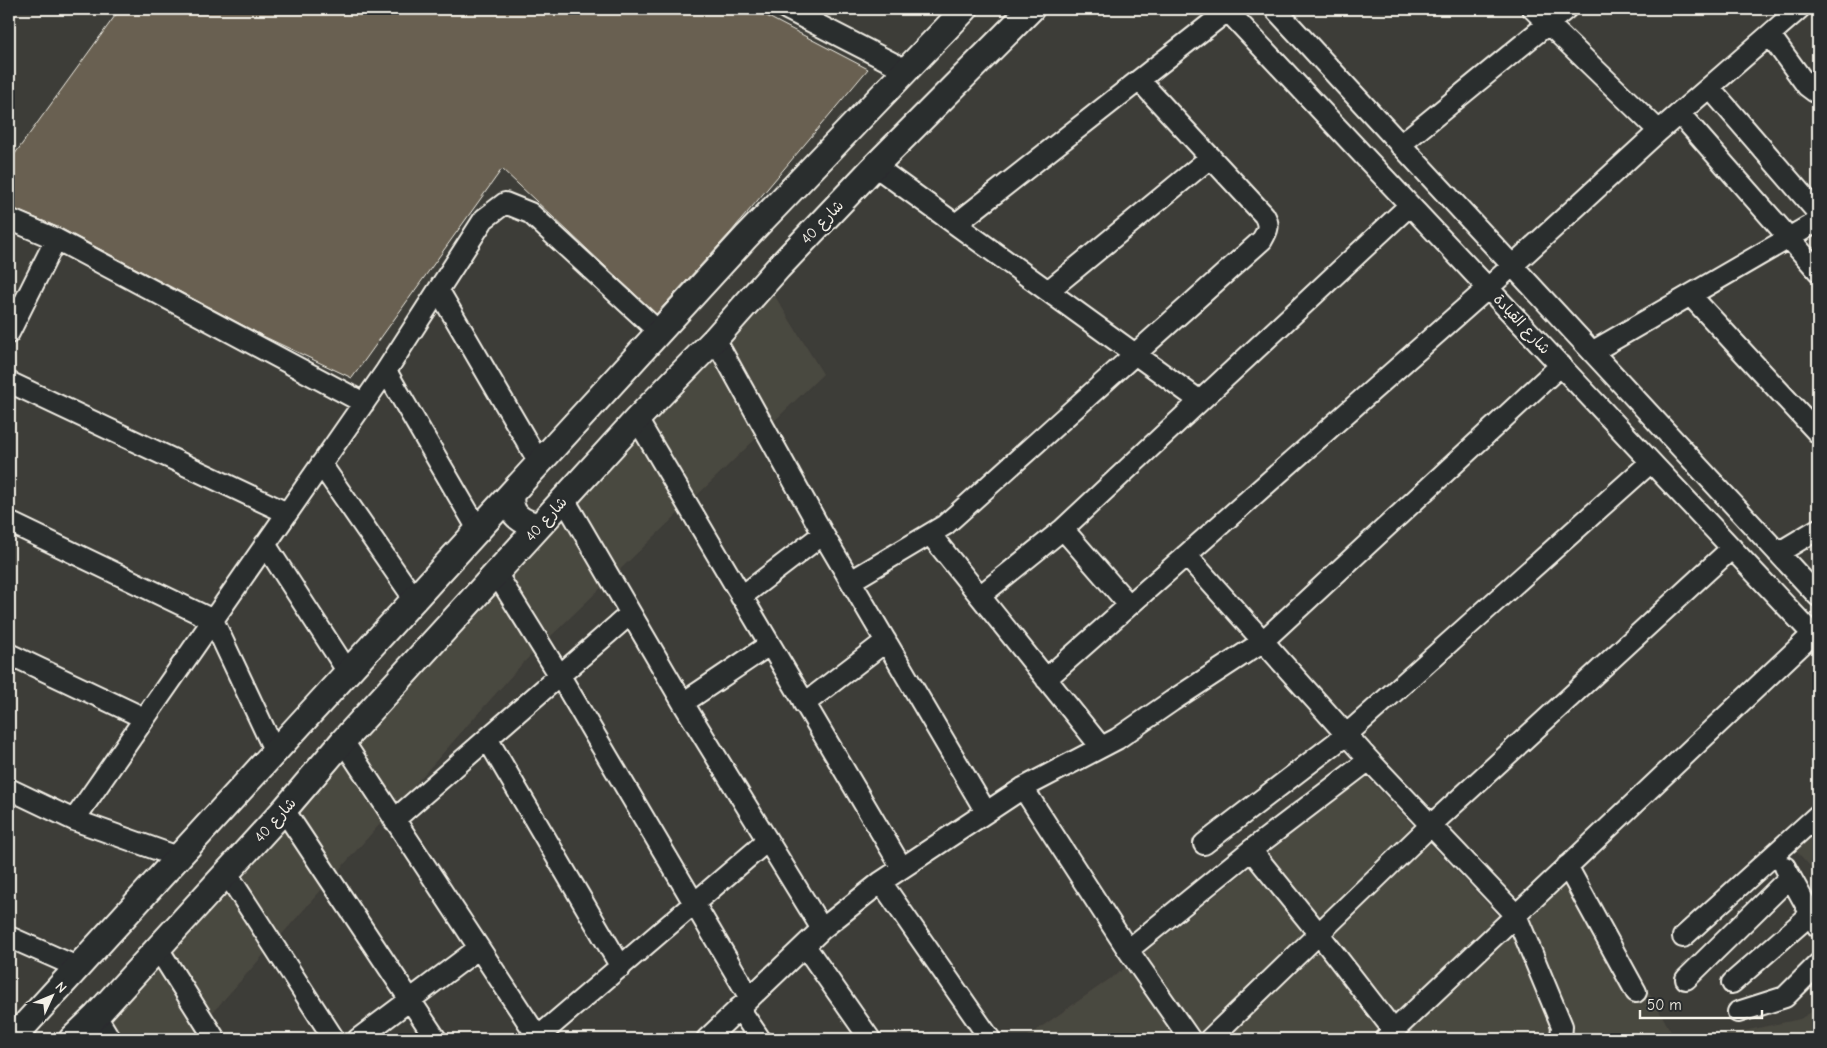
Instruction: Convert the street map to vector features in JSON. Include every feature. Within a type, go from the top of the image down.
[{"type":"main road","points":[[12,1039],[746,237],[965,9]]},
{"type":"main road","name":"شارع 40","points":[[72,1039],[96,1016],[284,810],[343,741],[637,419],[715,339],[778,268],[875,166],[1031,9]]},
{"type":"main road","points":[[511,495],[510,502],[515,514],[524,522],[539,526]]},
{"type":"main road","points":[[477,533],[487,537],[497,545],[500,569]]},
{"type":"street","points":[[787,9],[906,70]]},
{"type":"street","points":[[1275,9],[1818,596]]},
{"type":"street","points":[[1533,9],[1659,131]]},
{"type":"street","points":[[1400,145],[1566,9]]},
{"type":"street","points":[[1046,679],[1488,288],[1659,131],[1799,9]]},
{"type":"street","points":[[956,224],[1226,10]]},
{"type":"street","name":"شارع القيادة","points":[[1226,10],[1816,637]]},
{"type":"street","points":[[1770,35],[1807,86],[1818,92]]},
{"type":"street","points":[[850,581],[945,525],[1262,240],[1269,228],[1268,221],[1264,215],[1139,80]]},
{"type":"street","points":[[1710,88],[1818,214]]},
{"type":"street","points":[[1680,114],[1818,271]]},
{"type":"street","points":[[1048,291],[1211,157]]},
{"type":"street","points":[[875,166],[1200,401]]},
{"type":"street","points":[[74,820],[386,371],[484,219],[505,203],[530,213],[659,332]]},
{"type":"street","points":[[980,596],[1063,529],[1410,205]]},
{"type":"street","points":[[9,219],[56,239],[364,403]]},
{"type":"street","points":[[1592,352],[1790,239],[1818,221]]},
{"type":"street","points":[[9,333],[56,239]]},
{"type":"street","points":[[439,291],[540,464]]},
{"type":"street","points":[[1690,296],[1818,433]]},
{"type":"street","points":[[715,339],[823,534],[986,812]]},
{"type":"street","points":[[707,1039],[822,929],[881,882],[1023,788],[1117,739],[1262,642],[1560,365]]},
{"type":"street","points":[[386,371],[477,533]]},
{"type":"street","points":[[9,382],[287,513]]},
{"type":"street","points":[[637,419],[902,868]]},
{"type":"street","points":[[1204,844],[1346,735],[1651,462]]},
{"type":"street","points":[[321,464],[415,600]]},
{"type":"street","points":[[564,499],[630,614],[822,929]]},
{"type":"street","points":[[9,522],[213,620],[275,752]]},
{"type":"street","points":[[1063,529],[1129,605]]},
{"type":"street","points":[[1778,553],[1818,529]]},
{"type":"street","points":[[741,597],[823,534]]},
{"type":"street","points":[[930,534],[1101,747]]},
{"type":"street","points":[[266,544],[348,672]]},
{"type":"street","points":[[1210,1039],[1430,826],[1732,548]]},
{"type":"street","points":[[1186,555],[1346,735],[1516,915],[1562,1026],[1561,1039]]},
{"type":"street","points":[[500,569],[560,676],[694,904],[760,1039]]},
{"type":"street","points":[[394,820],[488,740],[630,614]]},
{"type":"street","points":[[1251,850],[1319,934],[1390,1035],[1567,866],[1816,637]]},
{"type":"street","points":[[804,704],[886,642]]},
{"type":"street","points":[[684,703],[769,645]]},
{"type":"street","points":[[9,654],[144,718]]},
{"type":"street","points":[[488,740],[621,967]]},
{"type":"street","points":[[343,741],[538,1038],[767,841]]},
{"type":"street","points":[[1128,950],[1251,850],[1369,760]]},
{"type":"street","points":[[1023,788],[1128,950],[1190,1039]]},
{"type":"street","points":[[9,789],[74,820],[178,857]]},
{"type":"street","points":[[284,810],[436,1039]]},
{"type":"street","points":[[1683,936],[1818,815]]},
{"type":"street","points":[[1732,983],[1815,921],[1777,852]]},
{"type":"street","points":[[1567,866],[1636,992]]},
{"type":"street","points":[[226,872],[334,1039]]},
{"type":"street","points":[[1686,979],[1790,877]]},
{"type":"street","points":[[881,882],[990,1039]]},
{"type":"street","points":[[9,937],[77,967]]},
{"type":"street","points":[[805,946],[870,1039]]},
{"type":"street","points":[[157,947],[215,1039]]},
{"type":"street","points":[[358,1039],[479,948]]},
{"type":"street","points":[[1738,1012],[1785,997],[1818,964]]},
{"type":"street","points":[[96,1016],[110,1039]]},
{"type":"shaded area","points":[[770,288],[823,374],[522,664],[189,1039],[93,1039]]},
{"type":"shaded area","points":[[1365,775],[1513,931],[1580,869],[1675,1039],[1024,1039],[1124,969]]},
{"type":"shaded area","points":[[1818,823],[1818,875],[1792,846]]},
{"type":"shaded area","points":[[1818,1008],[1818,1039],[1706,1039],[1800,1019]]},
{"type":"building","points":[[120,9],[753,9],[868,69],[731,232],[656,314],[502,169],[352,378],[265,337],[62,229],[9,207],[9,162]]}]
